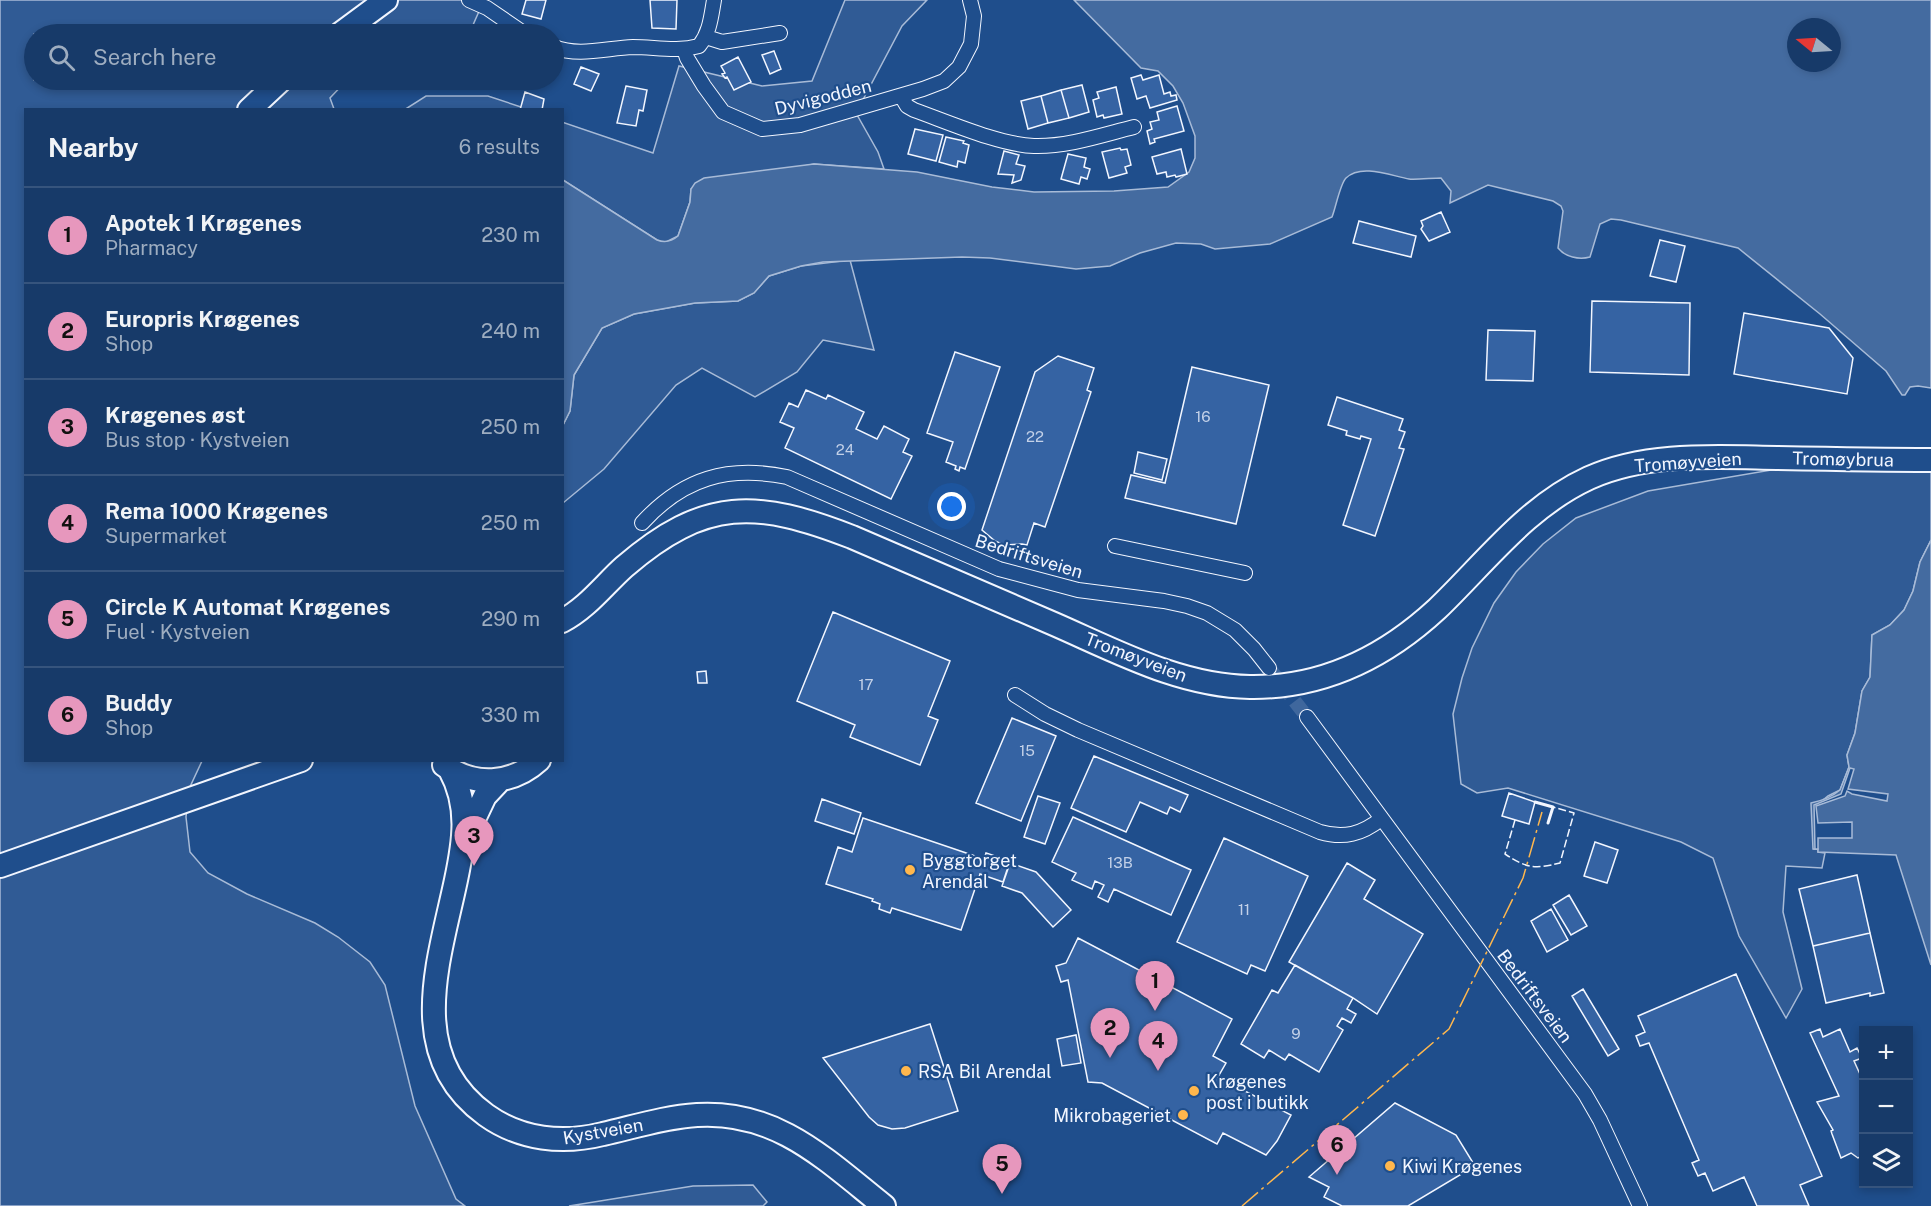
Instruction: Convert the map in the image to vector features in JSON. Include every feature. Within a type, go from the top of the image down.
[{"type":"main road","points":[[354,24],[386,0]]},
{"type":"main road","points":[[251,108],[270,90]]},
{"type":"main road","name":"Tromøyveien","points":[[564,634],[569,617],[664,536],[682,526],[722,513],[765,511],[814,522],[852,537],[1176,675],[1234,686],[1265,687],[1292,684],[1348,668],[1392,646],[1438,608],[1529,516],[1551,500],[1590,478],[1626,466],[1654,461],[1720,457],[1755,458]]},
{"type":"main road","name":"Tromøybrua","points":[[1755,458],[1931,460]]},
{"type":"main road","points":[[0,866],[295,762]]},
{"type":"main road","points":[[444,765],[474,779],[500,780],[518,774],[536,762]]},
{"type":"main road","name":"Kystveien","points":[[444,765],[460,789],[464,840]]},
{"type":"main road","name":"Kystveien","points":[[500,780],[485,796],[464,840],[435,978],[433,1018],[439,1050],[454,1082],[472,1104],[494,1121],[508,1128],[522,1134],[552,1140],[592,1137],[658,1121],[696,1115],[752,1120],[787,1134],[807,1146],[884,1206]]},
{"type":"street","points":[[468,0],[488,4],[509,24]]},
{"type":"street","points":[[564,49],[579,52],[635,47],[684,49],[699,46],[706,37],[714,0]]},
{"type":"street","name":"Dyvigodden","points":[[684,49],[704,86],[723,112],[762,129],[800,125],[944,81],[958,67],[971,44],[974,16],[970,0]]},
{"type":"street","points":[[706,37],[722,42],[780,33]]},
{"type":"street","name":"Dyvigodden","points":[[901,96],[907,106],[914,110],[1011,144],[1058,145],[1134,127]]},
{"type":"street","name":"Bedriftsveien","points":[[642,523],[668,498],[703,479],[746,472],[766,472],[787,477],[999,569],[1078,590],[1164,601],[1206,613],[1240,635],[1269,668]]},
{"type":"street","points":[[1114,546],[1245,573]]},
{"type":"street","points":[[1015,695],[1045,714],[1078,730],[1320,832],[1334,836],[1347,836],[1371,827],[1381,819]]},
{"type":"street","name":"Bedriftsveien","points":[[1307,717],[1585,1094],[1600,1120],[1640,1206]]},
{"type":"shaded area","points":[[0,0],[484,0],[473,24],[24,24],[24,90],[338,90],[330,98],[334,108],[24,108],[24,762],[202,762],[189,789],[186,817],[190,852],[208,873],[247,894],[315,923],[338,937],[370,962],[385,985],[415,1106],[456,1199],[465,1206],[0,1206]]},
{"type":"shaded area","points":[[845,0],[927,0],[902,26],[856,113],[878,152],[884,169],[814,164],[691,189],[690,202],[678,236],[664,243],[564,181],[564,123],[653,153],[679,66],[762,86],[812,81]]},
{"type":"shaded area","points":[[1074,0],[1931,0],[1931,388],[1910,387],[1905,395],[1902,395],[1886,371],[1738,248],[1611,219],[1600,224],[1590,257],[1572,257],[1564,254],[1558,248],[1563,211],[1561,206],[1553,201],[1488,185],[1450,203],[1451,191],[1441,178],[1411,179],[1386,173],[1360,171],[1344,181],[1332,217],[1270,244],[1215,249],[1201,244],[1176,243],[1140,253],[1110,266],[1076,269],[990,258],[962,257],[823,262],[769,276],[754,293],[738,301],[695,303],[634,314],[602,328],[574,375],[570,411],[564,423],[564,181],[657,240],[665,242],[678,236],[690,202],[691,189],[695,183],[704,178],[814,164],[917,172],[992,187],[1034,192],[1114,191],[1168,187],[1189,172],[1195,158],[1195,136],[1183,103],[1173,86],[1158,71],[1141,68]]},
{"type":"shaded area","points":[[426,96],[488,96],[524,108],[407,108]]},
{"type":"shaded area","points":[[850,260],[874,350],[823,340],[797,372],[755,397],[702,368],[676,385],[604,469],[564,502],[564,423],[570,411],[574,375],[602,328],[634,314],[695,303],[738,301],[754,293],[769,276],[801,266]]},
{"type":"shaded area","points":[[1931,462],[1931,540],[1920,562],[1913,591],[1904,610],[1890,625],[1872,635],[1870,677],[1862,691],[1855,733],[1847,755],[1849,767],[1840,790],[1822,801],[1814,849],[1825,853],[1822,868],[1786,866],[1783,912],[1802,989],[1786,1018],[1739,936],[1713,858],[1681,842],[1508,788],[1477,793],[1461,784],[1453,714],[1462,678],[1472,648],[1494,603],[1516,572],[1543,544],[1576,518],[1648,491],[1789,467]]},
{"type":"shaded area","points":[[1931,540],[1931,965],[1896,855],[1818,852],[1818,849],[1813,849],[1811,803],[1827,798],[1840,790],[1849,767],[1847,755],[1855,733],[1862,691],[1870,677],[1872,635],[1890,625],[1904,610],[1913,591],[1920,562]]},
{"type":"shaded area","points":[[753,1185],[767,1202],[763,1206],[569,1206],[693,1186]]},
{"type":"pier","points":[[1850,768],[1854,769],[1848,789],[1888,794],[1887,801],[1847,791],[1845,796],[1816,806],[1818,823],[1852,822],[1852,838],[1818,838],[1818,849],[1815,849],[1814,805],[1841,794]]},
{"type":"building","points":[[526,0],[546,0],[541,19],[522,14]]},
{"type":"building","points":[[650,0],[677,0],[676,29],[652,28]]},
{"type":"building","points":[[774,51],[781,69],[770,74],[762,55]]},
{"type":"building","points":[[738,57],[751,82],[734,90],[727,77],[725,78],[722,74],[725,73],[721,66]]},
{"type":"building","points":[[581,67],[599,74],[591,91],[574,84]]},
{"type":"building","points":[[1141,75],[1143,80],[1159,75],[1164,94],[1170,92],[1171,96],[1176,95],[1177,100],[1150,108],[1146,96],[1137,99],[1131,78]]},
{"type":"building","points":[[1082,85],[1089,112],[1069,118],[1061,90]]},
{"type":"building","points":[[626,86],[647,90],[643,111],[639,110],[636,126],[617,123]]},
{"type":"building","points":[[1116,87],[1122,114],[1104,118],[1103,115],[1097,117],[1093,100],[1099,98],[1097,92]]},
{"type":"building","points":[[1061,90],[1069,118],[1048,123],[1041,96]]},
{"type":"building","points":[[525,92],[544,99],[542,108],[521,108]]},
{"type":"building","points":[[1041,96],[1048,123],[1028,129],[1021,101]]},
{"type":"building","points":[[1177,106],[1184,131],[1154,139],[1155,142],[1150,144],[1147,131],[1152,129],[1150,122],[1159,120],[1157,112]]},
{"type":"building","points":[[915,129],[943,135],[936,161],[908,154]]},
{"type":"building","points":[[946,137],[964,141],[963,143],[969,145],[965,163],[958,161],[957,167],[939,162]]},
{"type":"building","points":[[1120,148],[1121,150],[1127,149],[1131,165],[1125,167],[1127,173],[1109,178],[1102,152]]},
{"type":"building","points":[[1181,149],[1187,174],[1167,177],[1166,172],[1157,174],[1152,157]]},
{"type":"building","points":[[1004,151],[1019,155],[1016,164],[1025,166],[1021,180],[1012,183],[1014,175],[998,174]]},
{"type":"building","points":[[1068,154],[1086,158],[1084,167],[1090,169],[1087,179],[1081,177],[1079,184],[1061,179]]},
{"type":"building","points":[[1441,212],[1450,232],[1429,241],[1421,229],[1423,226],[1421,221]]},
{"type":"building","points":[[1359,221],[1416,236],[1411,257],[1353,243]]},
{"type":"building","points":[[1660,240],[1685,246],[1676,282],[1650,276]]},
{"type":"building","points":[[1592,301],[1690,303],[1689,375],[1590,372]]},
{"type":"building","points":[[1744,313],[1829,328],[1853,358],[1847,394],[1734,374]]},
{"type":"building","points":[[1488,330],[1535,331],[1533,381],[1486,380]]},
{"type":"building","points":[[955,352],[1000,367],[965,469],[960,467],[959,471],[955,469],[956,466],[946,462],[953,442],[927,433]]},
{"type":"building","points":[[1058,356],[1094,368],[1087,390],[1091,392],[1045,527],[1034,523],[1027,545],[1004,545],[982,530],[1035,372]]},
{"type":"building","points":[[1192,367],[1269,385],[1236,524],[1125,498],[1131,475],[1165,483]]},
{"type":"building","points":[[806,390],[826,399],[828,395],[864,412],[856,429],[877,439],[884,426],[909,439],[903,452],[912,456],[891,499],[785,448],[794,428],[780,422],[789,403],[798,407]]},
{"type":"building","points":[[1337,397],[1403,419],[1399,430],[1405,432],[1399,448],[1404,449],[1375,536],[1343,525],[1371,439],[1346,435],[1347,431],[1328,425]]},
{"type":"building","points":[[1138,452],[1167,459],[1162,480],[1134,473]]},
{"type":"building","points":[[833,612],[950,661],[928,716],[938,720],[920,765],[850,737],[855,725],[797,701]]},
{"type":"building","points":[[706,671],[707,683],[698,683],[697,672]]},
{"type":"building","points":[[1012,718],[1056,736],[1021,821],[976,803]]},
{"type":"building","points":[[1094,756],[1188,795],[1180,812],[1170,807],[1167,814],[1140,802],[1126,832],[1071,808]]},
{"type":"building","points":[[1509,793],[1535,802],[1529,824],[1502,816]]},
{"type":"building","points":[[1038,796],[1060,803],[1045,844],[1024,837]]},
{"type":"building","points":[[822,799],[861,813],[854,834],[815,821]]},
{"type":"building","points":[[1073,817],[1191,870],[1171,915],[1114,889],[1108,902],[1098,897],[1104,885],[1095,881],[1092,889],[1072,880],[1076,873],[1052,862]]},
{"type":"building","points":[[863,818],[984,859],[986,853],[1010,861],[1003,882],[980,874],[961,930],[892,908],[890,913],[879,909],[880,904],[872,901],[873,899],[826,884],[838,847],[852,852]]},
{"type":"building","points":[[1224,838],[1308,876],[1265,971],[1251,965],[1247,974],[1177,942]]},
{"type":"building","points":[[1595,842],[1618,850],[1607,883],[1584,876]]},
{"type":"building","points":[[1010,863],[1036,872],[1071,910],[1053,927],[1022,893],[1002,886]]},
{"type":"building","points":[[1347,863],[1375,880],[1364,899],[1423,934],[1377,1014],[1289,962]]},
{"type":"building","points":[[1857,875],[1870,933],[1813,946],[1799,889]]},
{"type":"building","points":[[1569,895],[1587,926],[1571,935],[1553,905]]},
{"type":"building","points":[[1551,909],[1568,940],[1547,952],[1531,921]]},
{"type":"building","points":[[1870,933],[1884,993],[1870,996],[1870,993],[1826,1003],[1813,946]]},
{"type":"building","points":[[1078,938],[1232,1019],[1213,1056],[1226,1063],[1218,1077],[1291,1115],[1277,1141],[1266,1155],[1223,1133],[1217,1144],[1102,1083],[1088,1082],[1068,980],[1061,982],[1056,966],[1066,963]]},
{"type":"building","points":[[1295,965],[1353,998],[1347,1009],[1356,1014],[1351,1023],[1342,1018],[1337,1026],[1343,1030],[1319,1072],[1289,1054],[1285,1060],[1269,1050],[1264,1058],[1241,1044],[1272,990],[1278,993]]},
{"type":"building","points":[[1736,974],[1822,1176],[1800,1185],[1809,1206],[1757,1206],[1744,1177],[1713,1191],[1705,1173],[1698,1176],[1692,1163],[1699,1160],[1649,1043],[1640,1046],[1636,1036],[1645,1032],[1638,1016]]},
{"type":"building","points":[[1583,989],[1619,1049],[1608,1056],[1572,996]]},
{"type":"building","points":[[930,1024],[958,1111],[905,1128],[892,1129],[878,1125],[869,1117],[823,1058]]},
{"type":"building","points":[[1820,1029],[1823,1037],[1840,1029],[1850,1052],[1857,1048],[1859,1052],[1859,1059],[1854,1061],[1859,1072],[1858,1158],[1851,1153],[1841,1158],[1831,1131],[1833,1130],[1817,1102],[1839,1096],[1810,1033]]},
{"type":"building","points":[[1076,1035],[1081,1063],[1062,1066],[1057,1039]]},
{"type":"building","points":[[1395,1103],[1456,1135],[1475,1166],[1408,1206],[1342,1206],[1324,1197],[1329,1187],[1309,1177]]},
{"type":"tunnel","points":[[1269,668],[1307,717]]},
{"type":"fence","points":[[1515,820],[1505,854],[1520,863],[1532,866],[1560,863],[1574,813],[1553,807]]},
{"type":"wall","points":[[1535,802],[1553,807],[1548,823]]},
{"type":"power","points":[[1242,1206],[1449,1029],[1523,878],[1542,812]]},
{"type":"place","name":"Krøgenes øst","points":[[474,866]]},
{"type":"place","name":"Byggtorget Arendal","points":[[910,870]]},
{"type":"place","name":"Apotek 1 Krøgenes","points":[[1155,1011]]},
{"type":"place","name":"Europris Krøgenes","points":[[1110,1058]]},
{"type":"place","name":"RSA Bil Arendal","points":[[906,1071]]},
{"type":"place","name":"Rema 1000 Krøgenes","points":[[1158,1071]]},
{"type":"place","name":"Krøgenes post i butikk","points":[[1194,1091]]},
{"type":"place","name":"Mikrobageriet","points":[[1183,1115]]},
{"type":"place","name":"Kiwi Krøgenes","points":[[1390,1166]]},
{"type":"place","name":"Buddy","points":[[1337,1175]]},
{"type":"place","name":"Circle K Automat Krøgenes","points":[[1002,1194]]}]
